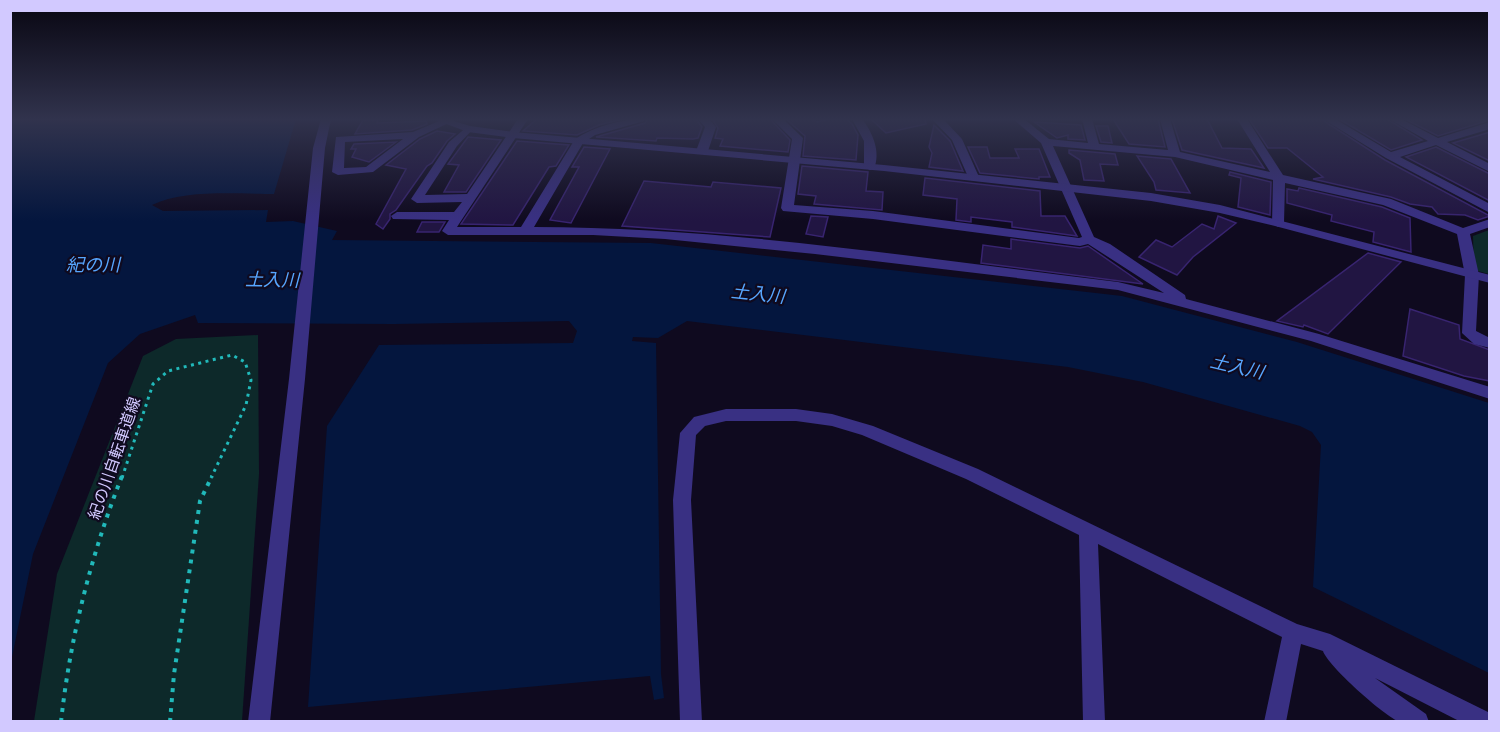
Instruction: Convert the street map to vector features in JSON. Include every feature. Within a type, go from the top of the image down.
[{"type":"street","points":[[259,722],[297,380],[319,153]]},
{"type":"street","points":[[339,153],[338,172],[369,170],[391,153]]},
{"type":"street","points":[[447,153],[417,199],[471,198]]},
{"type":"street","points":[[501,153],[448,231],[526,230],[665,235],[815,250],[1118,286],[1314,337],[1490,393]]},
{"type":"street","points":[[526,230],[572,153]]},
{"type":"street","points":[[725,153],[1064,186],[1184,202],[1278,223],[1490,279]]},
{"type":"street","points":[[797,153],[787,208],[873,215],[1080,242],[1089,239]]},
{"type":"street","points":[[870,167],[871,153]]},
{"type":"street","points":[[964,153],[974,177]]},
{"type":"street","points":[[1051,153],[1089,239],[1187,303]]},
{"type":"street","points":[[1167,153],[1387,202],[1463,232],[1490,223]]},
{"type":"street","points":[[1263,153],[1279,178],[1278,223]]},
{"type":"street","points":[[1385,153],[1490,209]]},
{"type":"street","points":[[1390,156],[1399,153]]},
{"type":"street","points":[[1458,153],[1490,169]]},
{"type":"street","points":[[397,216],[459,216]]},
{"type":"street","points":[[1463,232],[1472,274],[1469,333],[1479,340],[1490,343]]},
{"type":"street","points":[[691,722],[682,500],[688,433],[700,421],[726,415],[796,415],[832,420],[867,430],[972,474],[1293,632],[1323,641],[1484,722]]},
{"type":"street","points":[[1088,531],[1094,722]]},
{"type":"street","points":[[1275,722],[1293,632]]},
{"type":"street","points":[[1323,641],[1365,683],[1419,722]]},
{"type":"path","name":"紀の川自転車道線","points":[[61,722],[66,675],[91,566],[108,512],[132,452],[153,384],[168,371],[232,355],[245,362],[251,380],[246,405],[200,501],[174,674],[170,722]]},
{"type":"green space","points":[[1489,230],[1489,274],[1474,270],[1473,236]]},
{"type":"green space","points":[[258,335],[259,474],[242,721],[34,721],[57,574],[143,356],[176,339]]},
{"type":"water","points":[[11,153],[286,153],[274,194],[195,194],[152,205],[163,211],[268,210],[266,222],[293,221],[337,231],[332,240],[651,243],[1122,296],[1297,342],[1489,403],[1489,673],[1313,587],[1321,445],[1312,432],[1300,426],[1143,382],[1068,367],[687,321],[658,338],[633,337],[632,341],[656,343],[661,674],[664,698],[654,700],[650,676],[308,707],[327,426],[379,345],[573,343],[577,331],[569,321],[394,324],[198,323],[195,315],[140,334],[108,363],[33,554],[11,662]]},
{"type":"building","points":[[354,153],[381,153],[369,162],[352,157]]},
{"type":"building","points":[[401,153],[439,153],[396,210],[390,214],[390,219],[383,229],[376,224],[406,169],[386,165]]},
{"type":"building","points":[[456,153],[492,153],[466,192],[444,192],[459,165],[448,164]]},
{"type":"building","points":[[509,153],[564,153],[556,166],[549,167],[513,225],[461,224]]},
{"type":"building","points":[[580,153],[608,153],[571,223],[550,220],[579,167],[572,167]]},
{"type":"building","points":[[803,153],[857,153],[856,160],[803,156]]},
{"type":"building","points":[[932,153],[955,153],[963,171],[929,167]]},
{"type":"building","points":[[971,153],[989,153],[990,158],[1019,158],[1017,153],[1041,153],[1050,177],[1039,177],[1039,179],[980,173]]},
{"type":"building","points":[[1069,153],[1115,154],[1118,165],[1100,164],[1104,181],[1084,180],[1080,160]]},
{"type":"building","points":[[1196,153],[1254,153],[1264,168]]},
{"type":"building","points":[[1293,153],[1374,153],[1490,216],[1478,220],[1465,215],[1438,214],[1432,207],[1410,204],[1391,197],[1313,179],[1323,177]]},
{"type":"building","points":[[1418,153],[1448,153],[1490,174],[1490,201],[1406,157]]},
{"type":"building","points":[[1474,153],[1490,153],[1490,161]]},
{"type":"building","points":[[1137,156],[1171,159],[1190,193],[1156,190],[1154,182]]},
{"type":"building","points":[[802,166],[868,172],[866,191],[883,192],[882,210],[814,204],[816,196],[798,194]]},
{"type":"building","points":[[1230,172],[1271,182],[1270,215],[1238,207],[1241,178],[1229,175]]},
{"type":"building","points":[[925,178],[1040,191],[1041,216],[1065,216],[1077,236],[1012,227],[1012,222],[971,217],[971,222],[956,220],[957,199],[923,195]]},
{"type":"building","points":[[644,181],[711,187],[713,182],[781,188],[770,237],[622,226]]},
{"type":"building","points":[[1299,188],[1382,207],[1410,218],[1411,252],[1373,242],[1374,232],[1331,221],[1332,215],[1287,203],[1287,189],[1298,191]]},
{"type":"building","points":[[811,216],[828,217],[823,237],[806,234]]},
{"type":"building","points":[[1218,216],[1236,223],[1193,257],[1177,275],[1139,257],[1156,240],[1172,247],[1202,224],[1214,229]]},
{"type":"building","points":[[422,222],[445,222],[439,232],[417,232]]},
{"type":"building","points":[[1011,239],[1080,248],[1088,246],[1143,284],[981,263],[983,245],[1011,249]]},
{"type":"building","points":[[1368,253],[1401,262],[1328,334],[1304,325],[1303,327],[1277,321]]},
{"type":"building","points":[[1410,309],[1459,325],[1460,339],[1490,350],[1490,381],[1464,376],[1403,356]]},
{"type":"water label","name":"紀の川","points":[[93,265]]},
{"type":"water label","name":"土入川","points":[[272,280]]},
{"type":"water label","name":"土入川","points":[[758,294]]},
{"type":"water label","name":"土入川","points":[[1237,367]]}]
